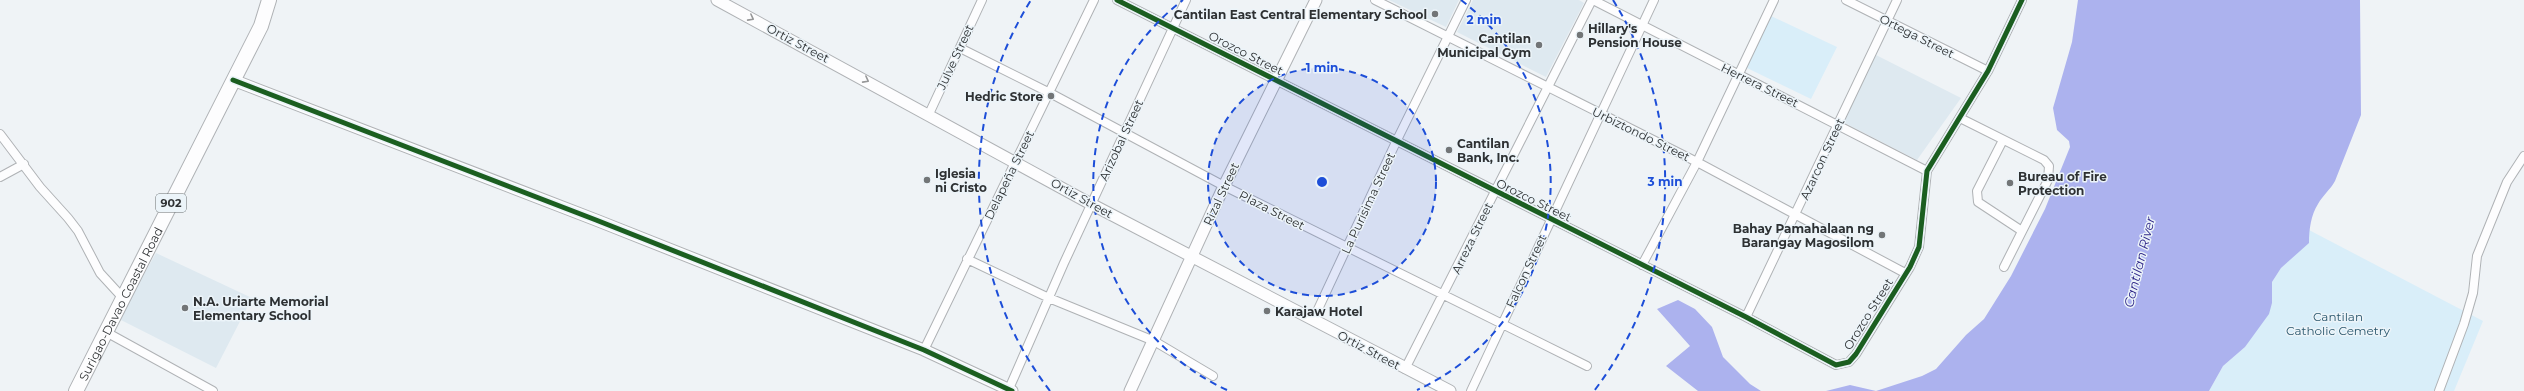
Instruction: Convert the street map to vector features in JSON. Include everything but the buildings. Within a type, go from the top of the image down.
[{"type":"highway","name":"Surigao-Davao Coastal Road","points":[[76,391],[122,297],[233,80],[267,7]]},
{"type":"street","points":[[267,7],[273,0]]},
{"type":"street","name":"Ortiz Street","points":[[717,0],[929,114],[1091,204],[1405,369],[1450,391]]},
{"type":"street","name":"Julve Street","points":[[929,114],[982,0]]},
{"type":"street","name":"Delapeña Street","points":[[924,350],[1094,0]]},
{"type":"street","name":"Orozco Street","points":[[1117,0],[1495,192],[1550,218],[1746,317],[1836,365],[1843,365],[1849,362],[1856,354],[1905,273],[1922,237],[1927,171]]},
{"type":"street","name":"Arizobal Street","points":[[1010,390],[1091,204],[1125,134],[1186,0]]},
{"type":"street","name":"Rizal Street","points":[[1130,391],[1224,186],[1316,0]]},
{"type":"street","name":"Urbiztondo Street","points":[[1375,0],[1697,162],[1905,273]]},
{"type":"street","name":"La Purisima Street","points":[[1313,320],[1348,248],[1396,142],[1466,0]]},
{"type":"street","name":"Herrera Street","points":[[1593,0],[1838,124],[1927,171]]},
{"type":"street","name":"Arreza Street","points":[[1405,369],[1593,0]]},
{"type":"street","name":"Falcon Street","points":[[1471,391],[1550,218],[1601,115],[1654,0]]},
{"type":"street","points":[[1642,265],[1697,162],[1774,0]]},
{"type":"street","name":"Ortega Street","points":[[1846,0],[1988,71]]},
{"type":"street","name":"Azarcon Street","points":[[1746,317],[1796,215],[1897,0]]},
{"type":"street","points":[[1927,171],[1988,71],[2022,0]]},
{"type":"street","name":"Plaza Street","points":[[960,48],[1050,93],[1224,186],[1501,325],[1588,366]]},
{"type":"street","points":[[233,80],[596,220],[924,350],[1010,390]]},
{"type":"street","points":[[1960,118],[2044,160],[2049,166],[2048,180],[2004,267]]},
{"type":"street","points":[[0,134],[40,187],[75,227],[100,273],[122,297]]},
{"type":"street","points":[[2004,140],[1977,191],[1978,202],[2022,231]]},
{"type":"street","points":[[2439,391],[2464,324],[2472,293],[2477,256],[2507,182],[2524,156]]},
{"type":"street","points":[[0,177],[24,164]]},
{"type":"street","points":[[967,259],[1049,298],[1154,341],[1213,376]]},
{"type":"street","points":[[106,332],[212,391]]},
{"type":"shaded area","name":"Cantilan East Central Elementary School","points":[[1389,0],[1459,0],[1446,27]]},
{"type":"shaded area","points":[[1473,0],[1579,0],[1584,3],[1546,77],[1457,32]]},
{"type":"shaded area","points":[[1876,55],[1961,98],[1917,160],[1843,122]]},
{"type":"shaded area","name":"N.A. Uriarte Memorial Elementary School","points":[[156,253],[252,298],[216,368],[119,319]]},
{"type":"green space","points":[[1771,16],[1837,47],[1811,99],[1745,67]]},
{"type":"green space","name":"Cantilan Catholic Cemetry","points":[[2309,230],[2483,321],[2454,391],[2209,391],[2223,366],[2245,347],[2272,303],[2272,282],[2281,268],[2308,243]]},
{"type":"water","name":"Cantilan River","points":[[2078,0],[2360,0],[2361,115],[2335,181],[2320,201],[2312,217],[2309,243],[2281,268],[2272,282],[2272,303],[2269,314],[2245,347],[2223,366],[2209,391],[1876,391],[1922,376],[1936,369],[1966,335],[1984,319],[2011,276],[2045,209],[2070,147],[2069,141],[2057,130],[2053,108],[2072,42]]},
{"type":"water","points":[[1678,300],[1695,309],[1712,327],[1723,357],[1750,384],[1761,391],[1698,391],[1666,366],[1690,346],[1657,309]]},
{"type":"water","points":[[1850,385],[1876,391],[1826,391]]},
{"type":"cycle path","points":[[1117,0],[1746,317],[1836,365],[1849,362],[1856,354],[1910,267],[1919,247],[1927,171],[1988,71],[2022,0]]},
{"type":"cycle path","points":[[233,80],[596,220],[924,350],[1012,391]]},
{"type":"place","name":"Cantilan East Central Elementary School","points":[[1435,14]]},
{"type":"place","name":"Hillary's Pension House","points":[[1580,35]]},
{"type":"place","name":"Cantilan Municipal Gym","points":[[1539,45]]},
{"type":"place","name":"Hedric Store","points":[[1051,96]]},
{"type":"place","name":"Cantilan Bank, Inc.","points":[[1449,150]]},
{"type":"place","name":"Iglesia ni Cristo","points":[[927,180]]},
{"type":"place","name":"Bureau of Fire Protection","points":[[2010,183]]},
{"type":"place","name":"Bahay Pamahalaan ng Barangay Magosilom","points":[[1882,235]]},
{"type":"place","name":"N.A. Uriarte Memorial Elementary School","points":[[185,308]]},
{"type":"place","name":"Karajaw Hotel","points":[[1267,311]]}]
